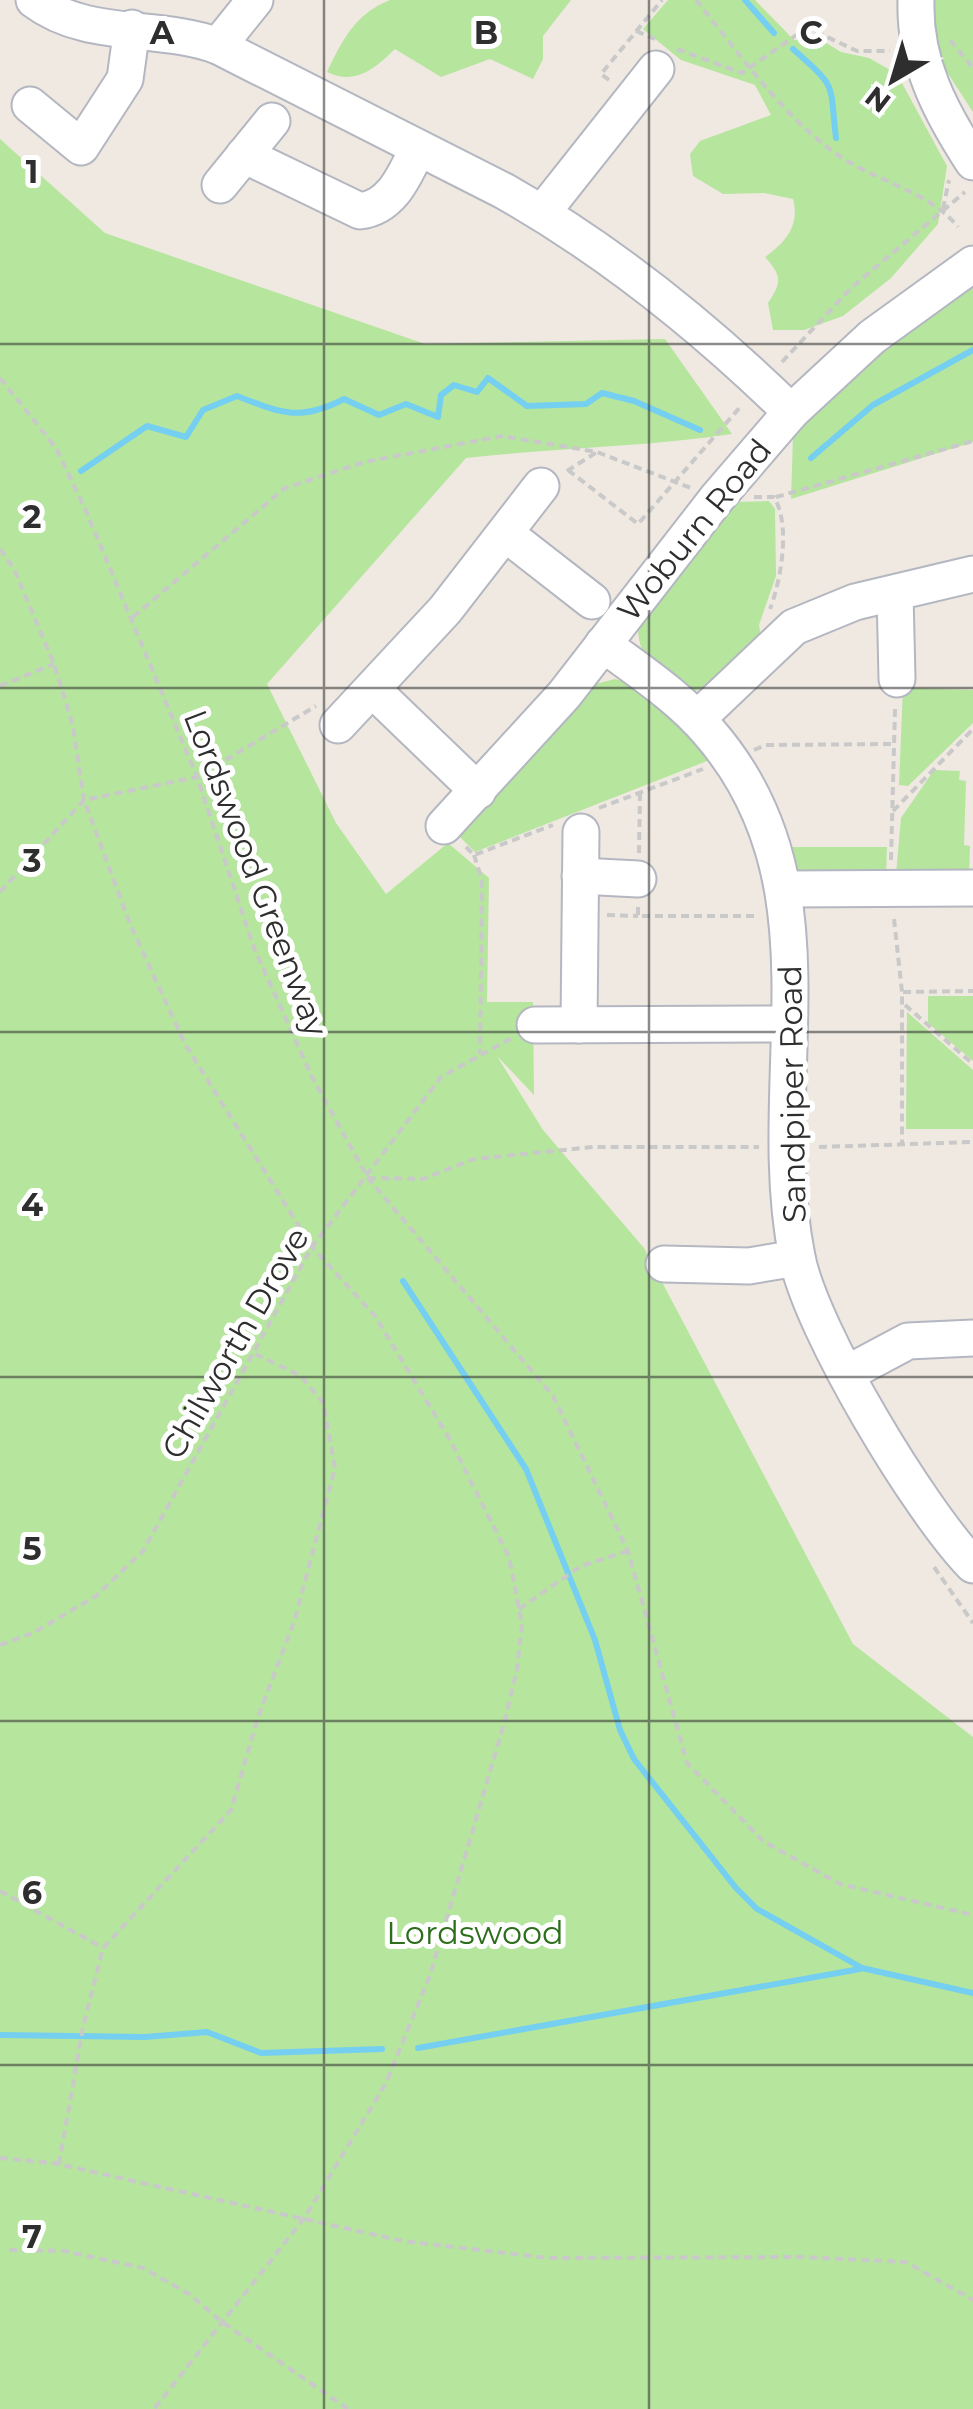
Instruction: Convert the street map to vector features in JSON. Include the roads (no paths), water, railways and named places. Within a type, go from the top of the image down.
[{"type":"street","points":[[34,0],[77,23],[196,38],[218,46],[542,213],[658,294],[791,412]]},
{"type":"street","points":[[218,46],[255,0]]},
{"type":"street","points":[[916,0],[917,46],[969,177]]},
{"type":"street","points":[[30,105],[82,146],[125,79],[132,28]]},
{"type":"street","points":[[542,213],[656,69]]},
{"type":"street","points":[[220,184],[272,121]]},
{"type":"street","points":[[244,155],[360,211],[380,206],[391,196],[418,148]]},
{"type":"street","name":"Woburn Road","points":[[444,826],[603,644],[717,498],[791,412],[872,337],[973,264]]},
{"type":"street","points":[[338,725],[373,690],[555,478]]},
{"type":"street","points":[[506,534],[592,601]]},
{"type":"street","points":[[697,719],[771,646],[818,615],[973,574]]},
{"type":"street","points":[[894,593],[896,679]]},
{"type":"street","name":"Sandpiper Road","points":[[603,644],[697,719],[730,759],[764,818],[786,903],[787,1148],[797,1258],[809,1300],[895,1457],[973,1565]]},
{"type":"street","points":[[373,690],[478,791]]},
{"type":"street","points":[[579,1025],[580,821]]},
{"type":"street","points":[[580,876],[638,879]]},
{"type":"street","points":[[786,903],[973,888]]},
{"type":"street","points":[[536,1025],[789,1024]]},
{"type":"street","points":[[664,1264],[749,1266],[797,1258]]},
{"type":"street","points":[[848,1373],[908,1341],[973,1338]]},
{"type":"waterway","points":[[745,0],[774,33]]},
{"type":"waterway","points":[[793,49],[829,88],[836,138]]},
{"type":"waterway","points":[[811,458],[873,405],[973,350]]},
{"type":"waterway","points":[[81,471],[147,426],[186,437],[203,410],[237,396],[290,412],[315,411],[344,399],[379,415],[406,404],[438,417],[441,395],[454,385],[477,392],[488,378],[527,406],[586,404],[602,393],[634,401],[700,430]]},
{"type":"waterway","points":[[403,1281],[526,1469],[595,1640],[620,1730],[634,1759],[736,1888],[757,1909],[862,1968],[973,1993]]},
{"type":"waterway","points":[[418,2048],[860,1969]]},
{"type":"waterway","points":[[0,2035],[145,2037],[207,2032],[261,2053],[382,2049]]},
{"type":"park label","name":"Lordswood","points":[[475,1932]]}]
